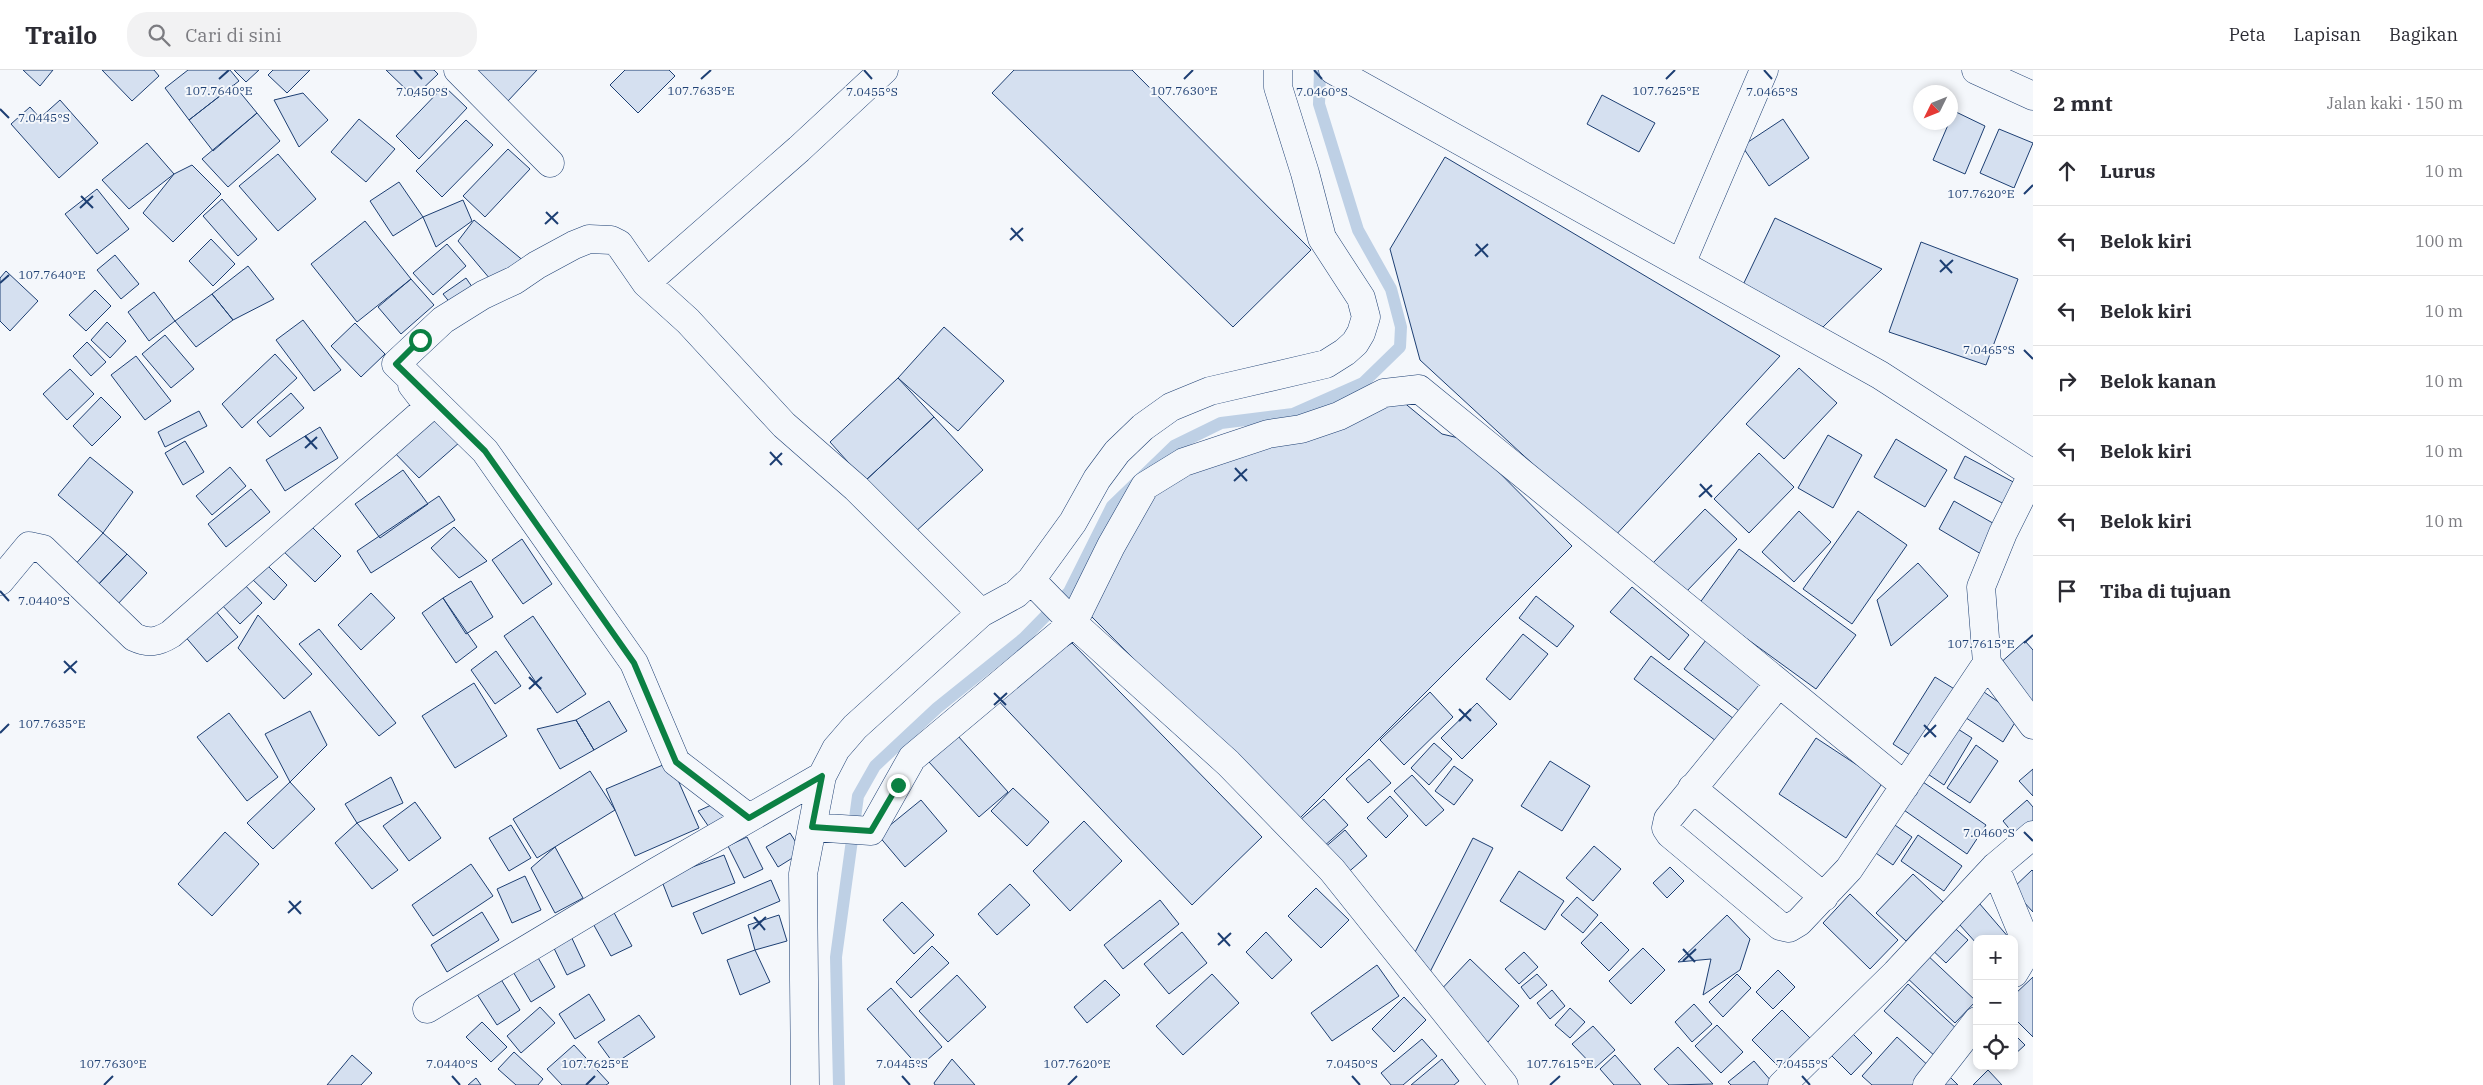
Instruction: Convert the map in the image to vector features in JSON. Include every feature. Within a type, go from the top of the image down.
[{"type":"street","points":[[458,70],[550,163]]},
{"type":"street","points":[[646,283],[799,149],[884,70]]},
{"type":"street","points":[[1050,599],[1073,522],[1097,479],[1117,452],[1143,427],[1171,406],[1210,391],[1326,364],[1345,352],[1361,332],[1366,317],[1361,298],[1322,238],[1305,173],[1278,87],[1278,70]]},
{"type":"street","points":[[1681,264],[1764,70]]},
{"type":"street","points":[[1976,70],[2033,96]]},
{"type":"street","points":[[1337,72],[1880,375],[2033,473],[2003,533],[1981,587],[1987,663],[2033,725]]},
{"type":"street","points":[[396,364],[442,320],[483,295],[515,280],[549,258],[589,239],[602,238],[619,244],[646,283],[688,322],[784,425],[856,488],[981,613]]},
{"type":"street","points":[[0,581],[29,546],[37,546],[43,549],[134,637],[145,642],[160,641],[171,634],[429,407],[396,364]]},
{"type":"street","points":[[396,364],[485,451],[634,663],[676,762],[749,818]]},
{"type":"street","points":[[819,826],[862,832],[871,831],[912,758],[1050,599],[1111,546],[1145,486],[1192,459],[1268,434],[1301,429],[1339,416],[1384,393],[1419,390],[1905,786]]},
{"type":"street","points":[[805,1085],[803,874],[819,826],[822,776],[836,749],[855,727],[981,613],[1016,594],[1050,599],[1228,763],[1332,870],[1504,1085]]},
{"type":"street","points":[[1779,682],[1668,819],[1666,828],[1670,834],[1780,926],[1789,928],[1794,926],[1824,897],[1849,869],[1987,663]]},
{"type":"street","points":[[427,1009],[822,776]]},
{"type":"street","points":[[1692,788],[1824,897]]},
{"type":"street","points":[[1782,1085],[1896,973],[1996,867],[2033,835]]},
{"type":"street","points":[[1996,867],[2026,942],[2026,953],[2018,967]]},
{"type":"street","points":[[1927,1085],[1974,1025]]},
{"type":"building","points":[[23,70],[53,70],[40,86]]},
{"type":"building","points":[[102,70],[154,70],[159,76],[132,101]]},
{"type":"building","points":[[188,70],[230,70],[239,81],[189,120],[165,88]]},
{"type":"building","points":[[234,70],[259,70],[246,82]]},
{"type":"building","points":[[273,70],[310,70],[287,93],[268,75]]},
{"type":"building","points":[[386,70],[434,70],[438,74],[414,97]]},
{"type":"building","points":[[474,70],[537,70],[507,102]]},
{"type":"building","points":[[625,70],[669,70],[675,76],[638,113],[610,85]]},
{"type":"building","points":[[1014,70],[1132,70],[1311,250],[1233,327],[992,93]]},
{"type":"building","points":[[234,85],[257,113],[213,151],[189,120]]},
{"type":"building","points":[[444,86],[467,108],[419,159],[396,136]]},
{"type":"building","points":[[303,93],[328,120],[299,147],[274,100]]},
{"type":"building","points":[[1602,95],[1655,123],[1639,152],[1587,124]]},
{"type":"building","points":[[60,100],[98,143],[59,178],[11,124],[30,107],[40,118]]},
{"type":"building","points":[[257,113],[280,141],[228,187],[202,159]]},
{"type":"building","points":[[1958,113],[1985,126],[1965,174],[1933,160],[1946,130],[1958,130]]},
{"type":"building","points":[[359,119],[395,149],[366,182],[331,152]]},
{"type":"building","points":[[1783,119],[1809,158],[1769,186],[1742,146]]},
{"type":"building","points":[[466,120],[493,145],[442,197],[416,171]]},
{"type":"building","points":[[1999,129],[2033,143],[2014,188],[1980,173]]},
{"type":"building","points":[[147,143],[174,174],[129,209],[102,180]]},
{"type":"building","points":[[508,149],[530,169],[485,217],[463,196]]},
{"type":"building","points":[[278,154],[316,199],[278,231],[239,186]]},
{"type":"building","points":[[1445,157],[1780,356],[1613,538],[1420,360],[1390,249]]},
{"type":"building","points":[[192,165],[221,194],[173,242],[143,213],[174,174]]},
{"type":"building","points":[[399,182],[423,217],[393,236],[370,201]]},
{"type":"building","points":[[97,189],[129,229],[97,254],[65,214]]},
{"type":"building","points":[[222,199],[257,239],[238,256],[203,216]]},
{"type":"building","points":[[463,200],[472,221],[436,247],[423,217]]},
{"type":"building","points":[[1775,218],[1882,269],[1823,327],[1742,287]]},
{"type":"building","points":[[474,220],[525,262],[496,286],[458,241]]},
{"type":"building","points":[[365,221],[411,279],[357,322],[311,264]]},
{"type":"building","points":[[211,239],[235,264],[213,286],[189,261]]},
{"type":"building","points":[[1921,242],[2018,279],[1986,365],[1889,332]]},
{"type":"building","points":[[447,244],[466,266],[433,295],[413,273]]},
{"type":"building","points":[[115,255],[139,284],[121,299],[97,270]]},
{"type":"building","points":[[248,266],[274,299],[233,320],[212,294]]},
{"type":"building","points":[[6,271],[38,301],[10,331],[0,321],[0,278]]},
{"type":"building","points":[[466,278],[477,294],[455,309],[443,294]]},
{"type":"building","points":[[411,279],[434,305],[401,334],[378,307]]},
{"type":"building","points":[[95,290],[111,306],[86,331],[69,315]]},
{"type":"building","points":[[154,292],[175,321],[149,341],[128,312]]},
{"type":"building","points":[[212,294],[233,320],[196,347],[175,321]]},
{"type":"building","points":[[303,320],[341,370],[314,391],[276,340]]},
{"type":"building","points":[[107,322],[126,341],[110,358],[91,340]]},
{"type":"building","points":[[355,323],[385,354],[361,377],[331,346]]},
{"type":"building","points":[[944,327],[1004,381],[958,431],[898,378]]},
{"type":"building","points":[[165,335],[194,369],[171,388],[142,354]]},
{"type":"building","points":[[87,342],[106,362],[91,376],[73,356]]},
{"type":"building","points":[[275,354],[297,378],[242,428],[222,404]]},
{"type":"building","points":[[136,356],[171,401],[145,420],[111,375]]},
{"type":"building","points":[[1799,368],[1837,403],[1784,459],[1746,424]]},
{"type":"building","points":[[70,369],[94,394],[67,420],[43,394]]},
{"type":"building","points":[[898,378],[934,417],[865,481],[830,442]]},
{"type":"building","points":[[291,393],[304,408],[270,437],[257,422]]},
{"type":"building","points":[[1396,396],[1442,434],[1467,440],[1572,546],[1296,822],[1087,612],[1151,486],[1267,438]]},
{"type":"building","points":[[101,397],[121,417],[92,446],[73,426]]},
{"type":"building","points":[[199,411],[207,426],[165,447],[158,432]]},
{"type":"building","points":[[433,412],[460,442],[419,478],[392,450]]},
{"type":"building","points":[[934,417],[983,470],[914,533],[865,481]]},
{"type":"building","points":[[320,427],[338,458],[285,491],[266,460]]},
{"type":"building","points":[[1828,435],[1862,455],[1833,508],[1798,488]]},
{"type":"building","points":[[1896,439],[1947,470],[1925,507],[1874,477]]},
{"type":"building","points":[[185,441],[204,472],[183,485],[165,453]]},
{"type":"building","points":[[1759,453],[1794,487],[1749,533],[1714,499]]},
{"type":"building","points":[[1965,456],[2017,484],[2006,505],[1954,478]]},
{"type":"building","points":[[90,457],[133,492],[103,533],[58,495]]},
{"type":"building","points":[[230,467],[246,486],[212,515],[196,496]]},
{"type":"building","points":[[403,470],[428,504],[380,538],[355,504]]},
{"type":"building","points":[[251,489],[270,512],[226,547],[208,524]]},
{"type":"building","points":[[439,496],[455,520],[371,573],[357,551]]},
{"type":"building","points":[[1954,501],[1998,526],[1981,554],[1939,529]]},
{"type":"building","points":[[1705,509],[1737,539],[1685,593],[1653,563]]},
{"type":"building","points":[[1799,511],[1831,542],[1794,582],[1762,552]]},
{"type":"building","points":[[1858,511],[1907,545],[1852,624],[1803,589]]},
{"type":"building","points":[[305,520],[341,556],[315,582],[278,546]]},
{"type":"building","points":[[454,527],[487,561],[459,578],[431,548]]},
{"type":"building","points":[[103,533],[127,554],[96,587],[73,567]]},
{"type":"building","points":[[522,539],[552,584],[523,604],[492,560]]},
{"type":"building","points":[[1739,549],[1856,635],[1816,689],[1699,604]]},
{"type":"building","points":[[127,554],[147,573],[116,606],[96,587]]},
{"type":"building","points":[[264,562],[287,585],[274,600],[250,577]]},
{"type":"building","points":[[1918,563],[1948,596],[1891,646],[1877,600]]},
{"type":"building","points":[[241,581],[262,603],[240,624],[219,602]]},
{"type":"building","points":[[471,581],[493,617],[466,634],[443,598]]},
{"type":"building","points":[[1632,587],[1689,635],[1669,660],[1610,612]]},
{"type":"building","points":[[371,593],[395,618],[361,650],[338,625]]},
{"type":"building","points":[[1536,596],[1574,626],[1557,647],[1519,618]]},
{"type":"building","points":[[443,598],[477,647],[456,663],[422,613]]},
{"type":"building","points":[[214,609],[238,637],[207,662],[183,634]]},
{"type":"building","points":[[258,615],[312,674],[284,699],[238,648]]},
{"type":"building","points":[[533,616],[586,694],[557,713],[504,636]]},
{"type":"building","points":[[319,629],[396,723],[379,736],[299,644]]},
{"type":"building","points":[[1523,634],[1548,654],[1510,700],[1486,679]]},
{"type":"building","points":[[1706,640],[1768,688],[1747,717],[1684,669]]},
{"type":"building","points":[[2025,641],[2033,650],[2033,703],[1998,665]]},
{"type":"building","points":[[1072,643],[1262,837],[1192,905],[992,694]]},
{"type":"building","points":[[496,651],[521,686],[495,704],[471,670]]},
{"type":"building","points":[[1651,656],[1738,722],[1720,744],[1634,679]]},
{"type":"building","points":[[1935,677],[1956,690],[1913,757],[1893,744]]},
{"type":"building","points":[[474,683],[507,736],[455,768],[422,716]]},
{"type":"building","points":[[1978,688],[2019,716],[2003,742],[1960,714]]},
{"type":"building","points":[[1430,692],[1453,717],[1404,765],[1380,740]]},
{"type":"building","points":[[609,701],[627,731],[594,750],[576,720]]},
{"type":"building","points":[[1477,703],[1497,724],[1462,759],[1441,738]]},
{"type":"building","points":[[310,711],[327,745],[290,782],[265,734]]},
{"type":"building","points":[[229,713],[278,777],[247,801],[197,737]]},
{"type":"building","points":[[576,720],[594,750],[560,769],[537,729]]},
{"type":"building","points":[[1950,724],[1972,738],[1944,785],[1922,770]]},
{"type":"building","points":[[958,736],[1008,792],[979,817],[929,762]]},
{"type":"building","points":[[1816,738],[1883,782],[1846,838],[1779,794]]},
{"type":"building","points":[[1434,743],[1452,759],[1429,785],[1411,768]]},
{"type":"building","points":[[1976,745],[1998,761],[1970,803],[1947,788]]},
{"type":"building","points":[[1369,759],[1391,783],[1368,803],[1346,779]]},
{"type":"building","points":[[1550,761],[1590,786],[1562,831],[1521,806]]},
{"type":"building","points":[[670,762],[699,828],[635,856],[606,789]]},
{"type":"building","points":[[1454,766],[1473,780],[1454,805],[1435,791]]},
{"type":"building","points":[[2033,769],[2033,796],[2019,781]]},
{"type":"building","points":[[590,771],[615,810],[537,858],[513,819]]},
{"type":"building","points":[[1412,775],[1444,810],[1426,826],[1394,791]]},
{"type":"building","points":[[391,777],[403,803],[357,823],[345,804]]},
{"type":"building","points":[[1920,780],[1986,825],[1967,854],[1901,808]]},
{"type":"building","points":[[290,782],[315,809],[273,849],[247,823]]},
{"type":"building","points":[[1013,788],[1049,822],[1027,846],[991,811]]},
{"type":"building","points":[[1390,796],[1408,816],[1386,838],[1367,818]]},
{"type":"building","points":[[1324,799],[1348,825],[1323,847],[1299,821]]},
{"type":"building","points":[[921,800],[947,831],[905,867],[878,835]]},
{"type":"building","points":[[2027,800],[2033,807],[2033,822],[2016,837],[2003,821]]},
{"type":"building","points":[[415,802],[441,838],[409,861],[383,826]]},
{"type":"building","points":[[718,802],[737,817],[713,833],[698,811]]},
{"type":"building","points":[[1084,821],[1122,861],[1070,911],[1033,871]]},
{"type":"building","points":[[1889,821],[1912,837],[1893,865],[1870,849]]},
{"type":"building","points":[[357,823],[398,870],[372,889],[335,843]]},
{"type":"building","points":[[511,825],[531,858],[509,871],[489,838]]},
{"type":"building","points":[[1345,830],[1367,856],[1345,875],[1323,849]]},
{"type":"building","points":[[225,832],[259,864],[212,916],[178,884]]},
{"type":"building","points":[[790,833],[802,852],[778,867],[766,847]]},
{"type":"building","points":[[1918,835],[1962,866],[1944,891],[1901,861]]},
{"type":"building","points":[[747,837],[763,869],[744,878],[728,846]]},
{"type":"building","points":[[1473,838],[1493,848],[1430,972],[1410,962]]},
{"type":"building","points":[[1594,846],[1621,869],[1593,901],[1566,878]]},
{"type":"building","points":[[555,847],[583,898],[555,913],[531,868]]},
{"type":"building","points":[[724,855],[735,883],[672,907],[661,879]]},
{"type":"building","points":[[471,864],[493,896],[433,936],[412,905]]},
{"type":"building","points":[[1670,867],[1684,881],[1667,898],[1653,883]]},
{"type":"building","points":[[1519,871],[1564,901],[1545,930],[1500,901]]},
{"type":"building","points":[[2033,871],[2033,912],[2012,889]]},
{"type":"building","points":[[1913,874],[1943,902],[1906,941],[1876,913]]},
{"type":"building","points":[[525,876],[541,910],[512,923],[497,889]]},
{"type":"building","points":[[771,880],[780,901],[702,934],[693,913]]},
{"type":"building","points":[[1010,884],[1030,905],[997,935],[978,914]]},
{"type":"building","points":[[1316,888],[1349,920],[1321,948],[1288,916]]},
{"type":"building","points":[[1850,894],[1898,940],[1870,969],[1823,923]]},
{"type":"building","points":[[1973,896],[2007,935],[1973,935],[1973,940],[1951,915]]},
{"type":"building","points":[[1577,897],[1598,915],[1583,933],[1561,915]]},
{"type":"building","points":[[1160,900],[1179,924],[1123,969],[1104,945]]},
{"type":"building","points":[[902,902],[934,935],[914,954],[883,920]]},
{"type":"building","points":[[612,909],[632,946],[611,956],[591,920]]},
{"type":"building","points":[[482,912],[499,940],[447,972],[431,945]]},
{"type":"building","points":[[779,915],[787,941],[755,950],[748,925]]},
{"type":"building","points":[[1727,915],[1750,939],[1740,970],[1703,995],[1711,959],[1678,962]]},
{"type":"building","points":[[1601,922],[1629,950],[1609,971],[1581,943]]},
{"type":"building","points":[[1948,922],[1968,940],[1946,963],[1927,945]]},
{"type":"building","points":[[569,932],[585,966],[567,975],[550,940]]},
{"type":"building","points":[[1182,932],[1207,963],[1169,994],[1144,964]]},
{"type":"building","points":[[1266,932],[1292,960],[1272,979],[1246,952]]},
{"type":"building","points":[[932,946],[949,963],[911,998],[896,982]]},
{"type":"building","points":[[1643,948],[1665,970],[1631,1004],[1609,981]]},
{"type":"building","points":[[755,950],[770,982],[740,995],[727,960]]},
{"type":"building","points":[[1524,952],[1538,967],[1519,984],[1505,969]]},
{"type":"building","points":[[1924,952],[1973,998],[1973,1004],[1955,1023],[1903,974]]},
{"type":"building","points":[[537,956],[555,987],[531,1002],[512,970]]},
{"type":"building","points":[[1470,959],[1519,1006],[1488,1042],[1435,996]]},
{"type":"building","points":[[1377,965],[1399,996],[1332,1041],[1311,1013]]},
{"type":"building","points":[[1778,970],[1795,987],[1773,1009],[1756,992]]},
{"type":"building","points":[[497,973],[520,1010],[497,1025],[473,988]]},
{"type":"building","points":[[1212,974],[1239,1003],[1183,1055],[1156,1026]]},
{"type":"building","points":[[1537,974],[1547,985],[1530,999],[1521,987]]},
{"type":"building","points":[[1737,974],[1751,988],[1723,1017],[1709,1002]]},
{"type":"building","points":[[957,975],[986,1007],[948,1042],[919,1011]]},
{"type":"building","points":[[2033,977],[2033,1037],[2018,1022],[2018,991]]},
{"type":"building","points":[[1105,980],[1120,995],[1087,1023],[1074,1007]]},
{"type":"building","points":[[1908,984],[1959,1031],[1936,1057],[1884,1011]]},
{"type":"building","points":[[891,988],[942,1047],[919,1067],[867,1009]]},
{"type":"building","points":[[1552,990],[1565,1006],[1550,1019],[1537,1003]]},
{"type":"building","points":[[589,994],[605,1020],[575,1039],[559,1014]]},
{"type":"building","points":[[1404,997],[1426,1020],[1394,1052],[1372,1029]]},
{"type":"building","points":[[1694,1004],[1712,1024],[1692,1042],[1675,1022]]},
{"type":"building","points":[[540,1007],[555,1023],[521,1053],[507,1036]]},
{"type":"building","points":[[1570,1008],[1585,1022],[1570,1038],[1555,1025]]},
{"type":"building","points":[[1782,1010],[1814,1042],[1784,1072],[1752,1040]]},
{"type":"building","points":[[639,1015],[655,1037],[614,1064],[598,1042]]},
{"type":"building","points":[[482,1022],[507,1047],[491,1062],[466,1037]]},
{"type":"building","points":[[1717,1025],[1743,1052],[1721,1073],[1695,1046]]},
{"type":"building","points":[[1593,1026],[1615,1050],[1595,1068],[1572,1044]]},
{"type":"building","points":[[1849,1030],[1872,1053],[1851,1075],[1827,1051]]},
{"type":"building","points":[[1897,1037],[1932,1069],[1917,1085],[1872,1085],[1862,1076]]},
{"type":"building","points":[[2018,1038],[2025,1045],[2018,1051]]},
{"type":"building","points":[[1422,1039],[1437,1056],[1403,1085],[1391,1085],[1381,1073]]},
{"type":"building","points":[[574,1045],[609,1083],[606,1085],[562,1085],[547,1069]]},
{"type":"building","points":[[1678,1047],[1713,1084],[1669,1085],[1654,1069]]},
{"type":"building","points":[[514,1052],[543,1079],[538,1085],[516,1085],[498,1069]]},
{"type":"building","points":[[352,1055],[372,1073],[361,1085],[327,1085]]},
{"type":"building","points":[[1615,1055],[1641,1085],[1614,1085],[1600,1069]]},
{"type":"building","points":[[952,1059],[975,1085],[935,1085],[934,1083]]},
{"type":"building","points":[[1442,1059],[1459,1081],[1454,1085],[1411,1085]]},
{"type":"building","points":[[1754,1061],[1772,1082],[1768,1085],[1731,1085],[1728,1082]]},
{"type":"building","points":[[1988,1070],[2002,1085],[1973,1085]]},
{"type":"building","points":[[1947,1074],[1958,1085],[1936,1085]]},
{"type":"building","points":[[476,1078],[481,1085],[468,1085]]},
{"type":"waterway","points":[[839,1085],[836,957],[858,796],[875,766],[937,708],[1024,638],[1069,592],[1112,506],[1174,446],[1221,423],[1293,414],[1363,383],[1400,347],[1401,327],[1391,289],[1358,230],[1319,104],[1320,70]]},
{"type":"route","points":[[420,340],[396,364],[485,451],[634,663],[676,762],[749,818],[822,776],[812,827],[825,826],[862,832],[871,831],[898,785]]}]
